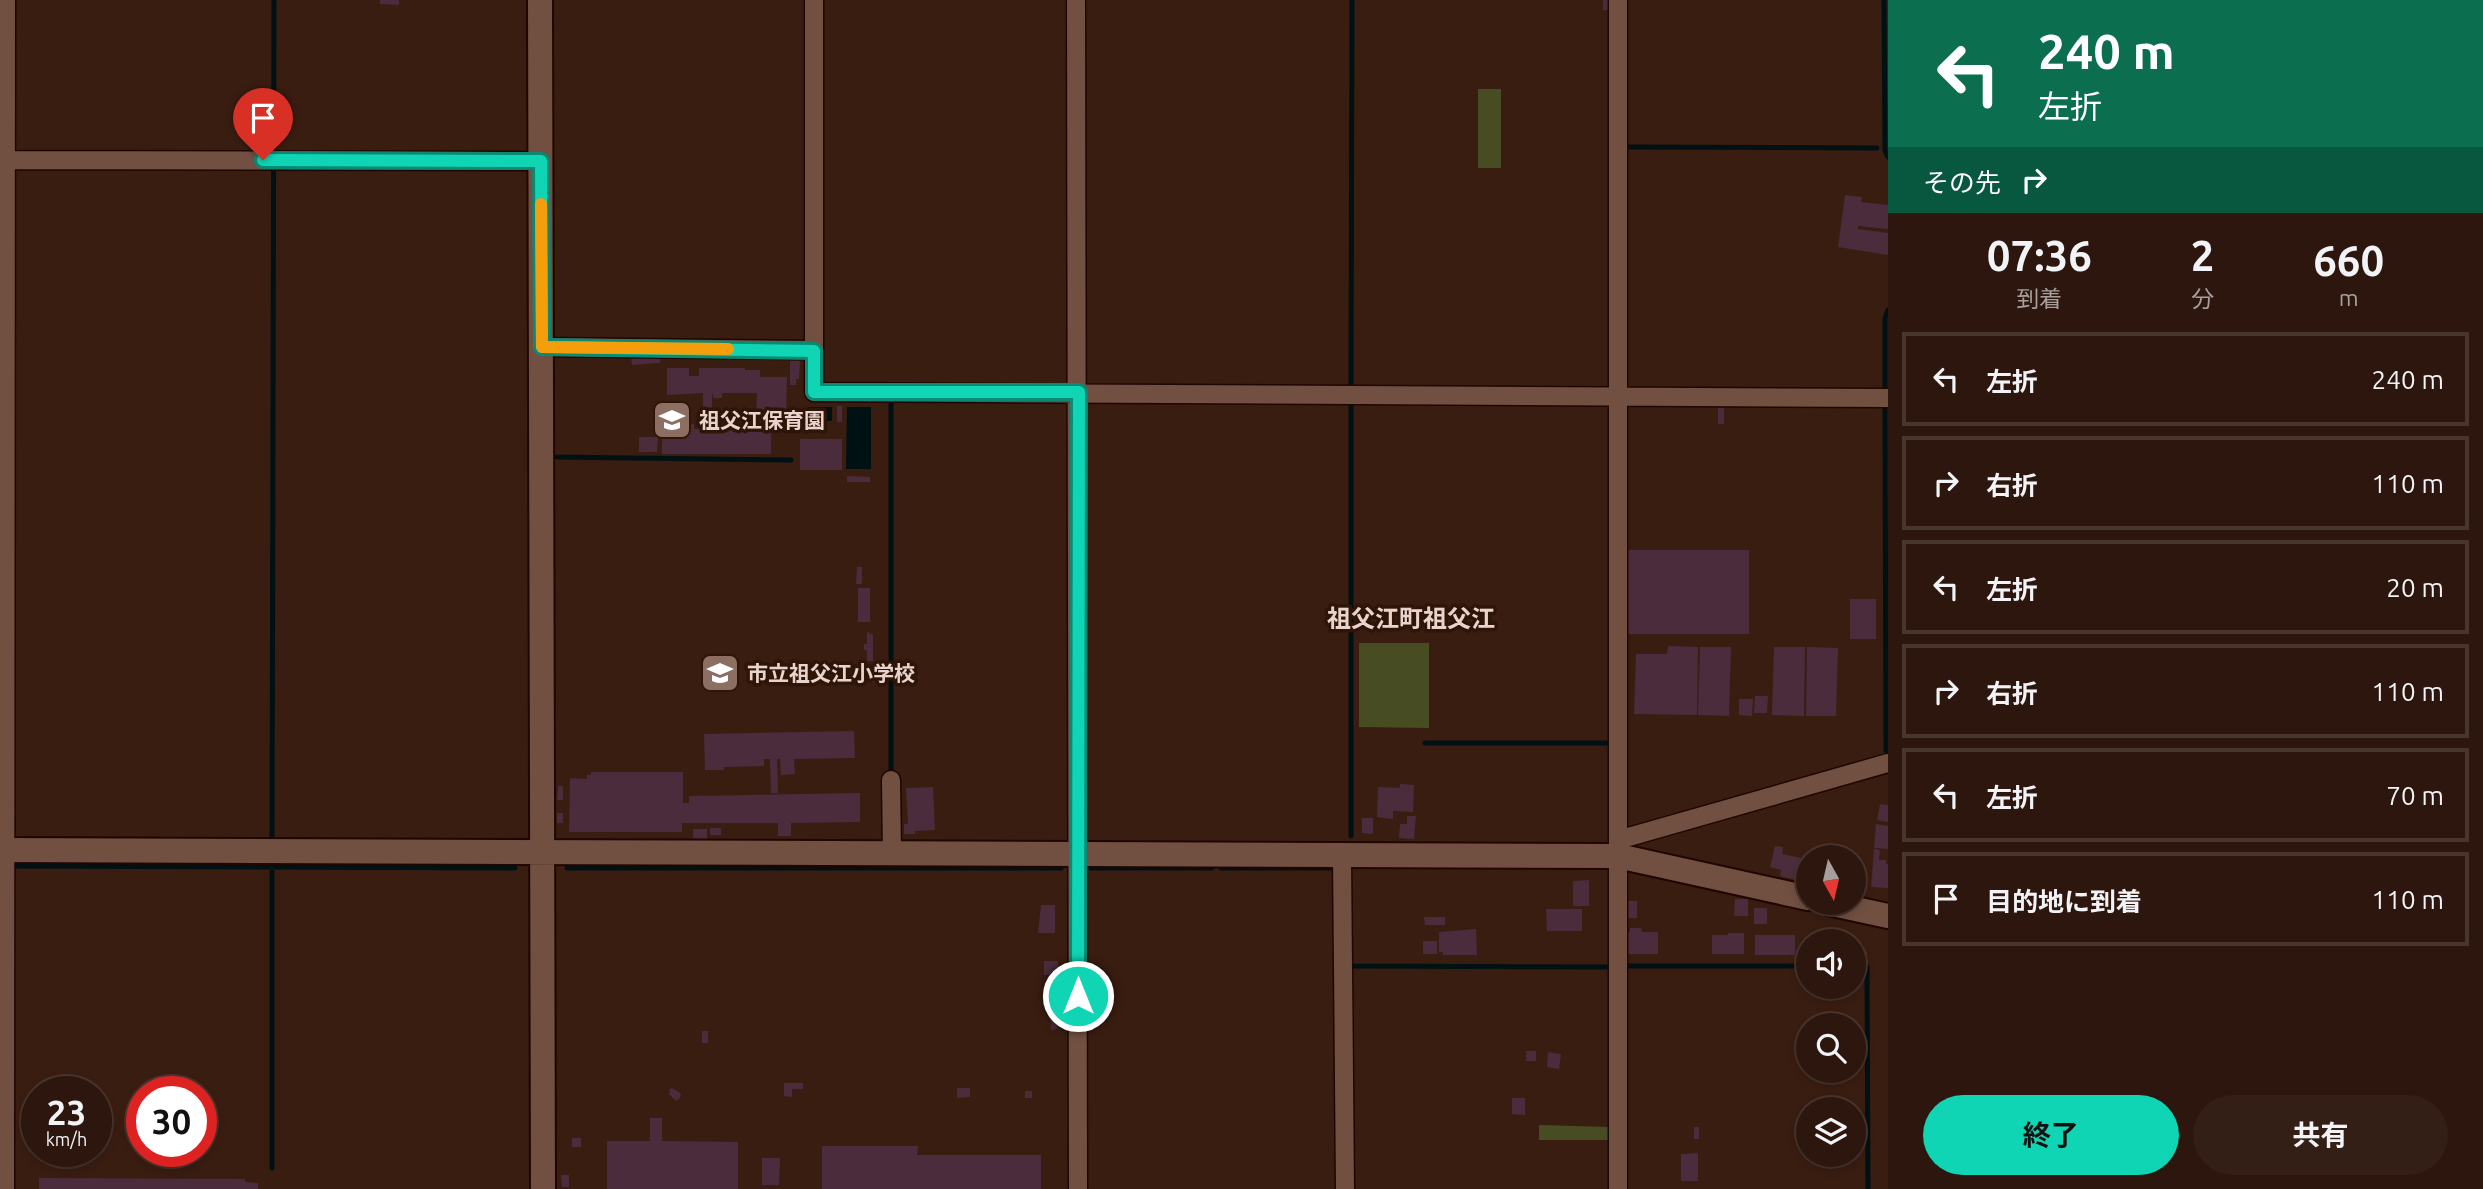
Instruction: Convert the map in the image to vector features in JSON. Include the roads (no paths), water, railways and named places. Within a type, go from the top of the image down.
[{"type":"street","points":[[5,1189],[3,850],[6,0]]},
{"type":"street","points":[[540,0],[543,1189]]},
{"type":"street","points":[[814,0],[814,392],[1888,398]]},
{"type":"street","points":[[1076,0],[1079,392],[1078,1189]]},
{"type":"street","points":[[1618,0],[1618,1189]]},
{"type":"street","points":[[4,162],[541,161]]},
{"type":"street","points":[[542,347],[814,351]]},
{"type":"street","points":[[3,850],[1342,856],[1618,848],[1888,763]]},
{"type":"street","points":[[891,780],[892,853]]},
{"type":"street","points":[[1618,848],[1796,895]]},
{"type":"street","points":[[1342,856],[1345,1189]]},
{"type":"street","points":[[1866,911],[1888,916]]},
{"type":"waterway","points":[[272,841],[274,0]]},
{"type":"waterway","points":[[1351,387],[1352,0]]},
{"type":"waterway","points":[[1884,0],[1885,151],[1888,157]]},
{"type":"waterway","points":[[1627,147],[1877,148]]},
{"type":"waterway","points":[[1885,390],[1885,318],[1888,310]]},
{"type":"waterway","points":[[891,400],[891,770]]},
{"type":"waterway","points":[[1351,401],[1351,836]]},
{"type":"waterway","points":[[1885,405],[1886,751]]},
{"type":"waterway","points":[[557,457],[791,460]]},
{"type":"waterway","points":[[1425,743],[1606,743]]},
{"type":"waterway","points":[[12,866],[515,868]]},
{"type":"waterway","points":[[272,867],[272,1168]]},
{"type":"waterway","points":[[567,868],[1061,868]]},
{"type":"waterway","points":[[1091,868],[1212,868]]},
{"type":"waterway","points":[[1221,868],[1338,868]]},
{"type":"waterway","points":[[1350,961],[1350,966],[1608,967]]},
{"type":"waterway","points":[[1626,966],[1796,966]]},
{"type":"waterway","points":[[1866,967],[1868,1189]]},
{"type":"place","name":"祖父江保育園","points":[[672,420]]},
{"type":"place","name":"市立祖父江小学校","points":[[720,673]]},
{"type":"district","name":"祖父江町祖父江","points":[[1411,618]]}]
